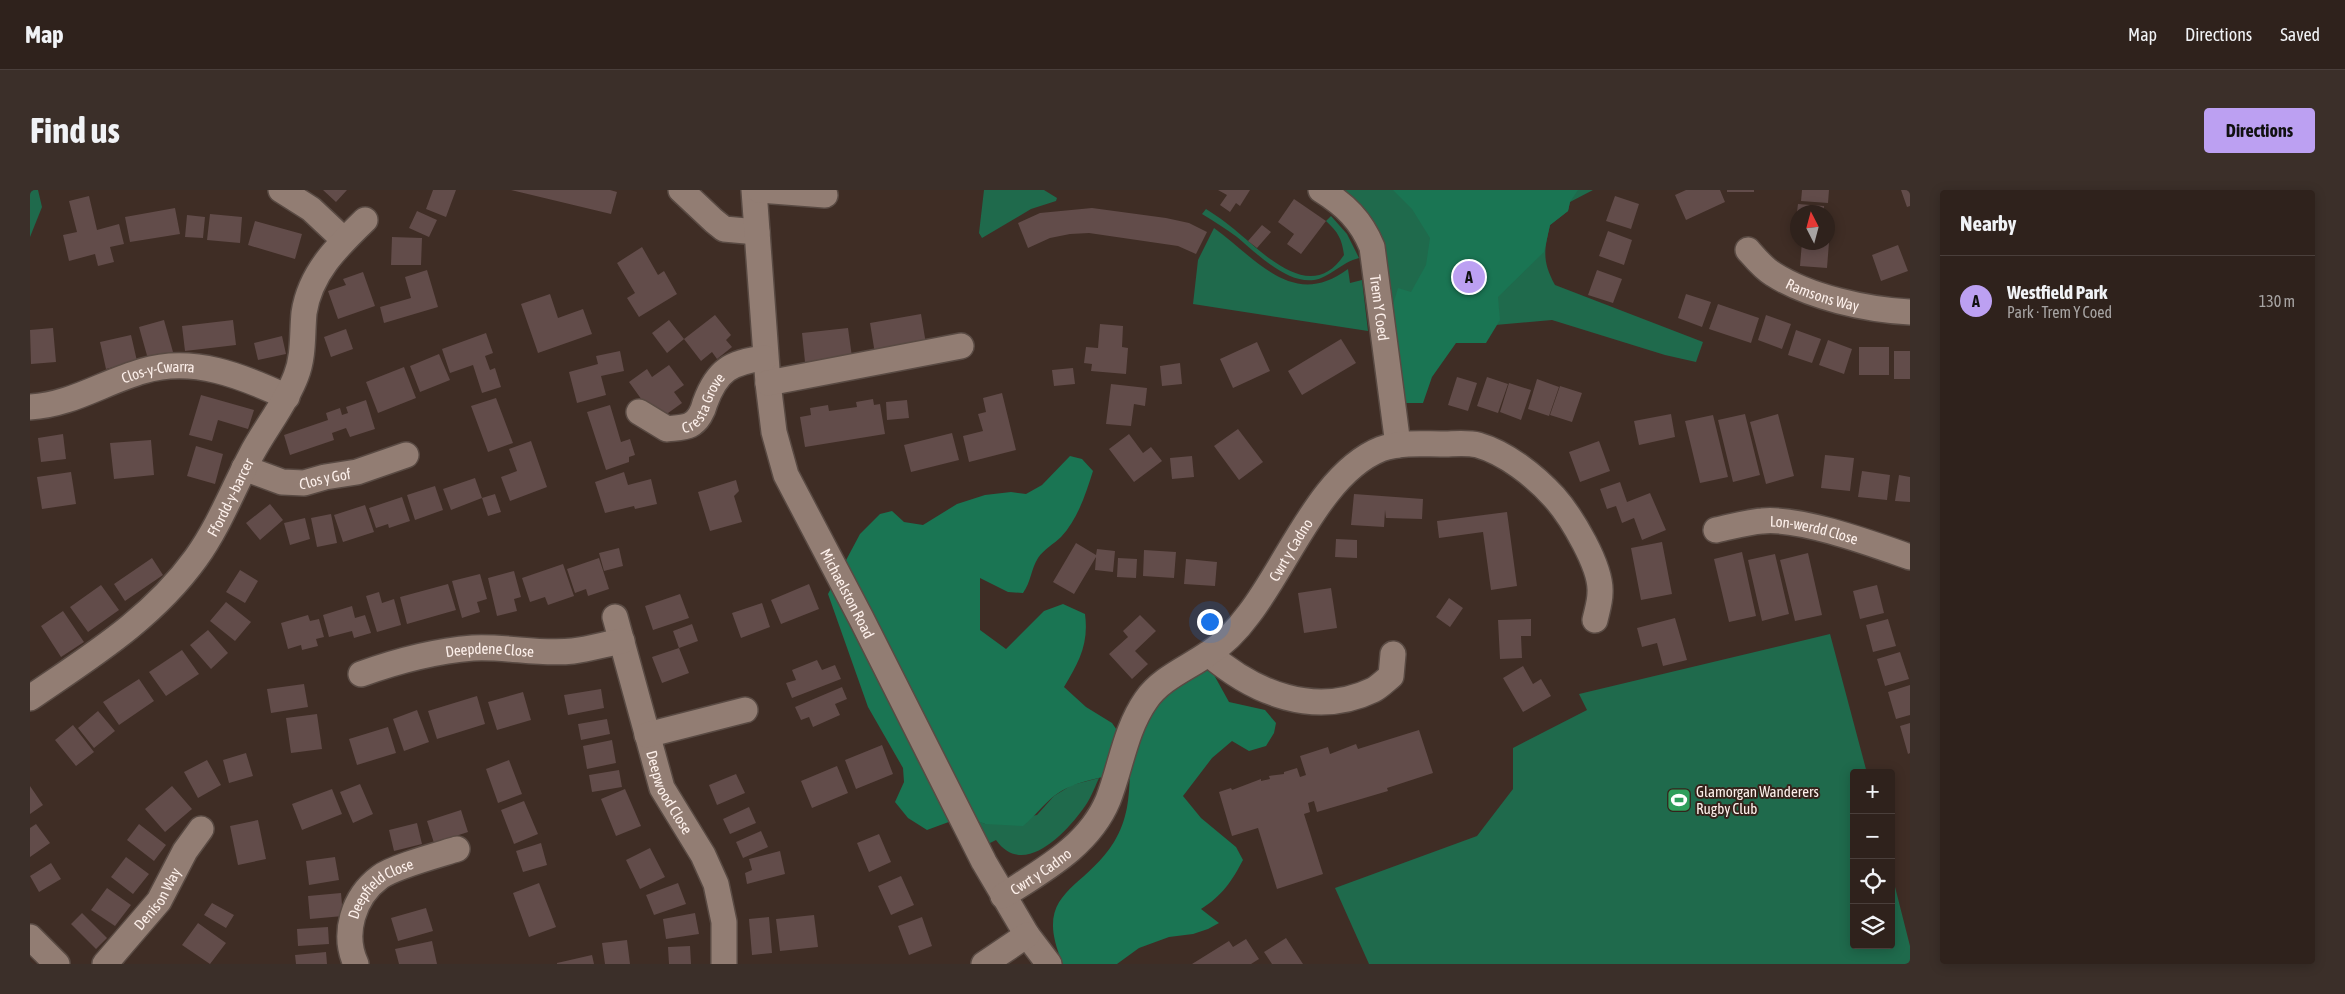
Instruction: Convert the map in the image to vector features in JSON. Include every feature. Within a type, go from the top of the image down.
[{"type":"street","points":[[281,190],[312,209],[344,240]]},
{"type":"street","points":[[681,190],[724,228],[757,232]]},
{"type":"street","name":"Michaelston Road","points":[[754,190],[765,358],[774,432],[786,475],[862,618],[978,852],[1027,935],[1049,964]]},
{"type":"street","points":[[759,190],[825,195]]},
{"type":"street","name":"Trem Y Coed","points":[[1320,190],[1340,202],[1356,217],[1365,229],[1372,247],[1398,445]]},
{"type":"street","name":"Ffordd-y-barcer","points":[[30,698],[132,627],[162,600],[191,565],[212,533],[244,468],[287,397],[296,376],[300,361],[307,297],[314,278],[344,240],[365,220]]},
{"type":"street","name":"Ramsons Way","points":[[1748,250],[1771,273],[1815,292],[1865,307],[1910,312]]},
{"type":"street","points":[[768,383],[961,346]]},
{"type":"street","name":"Cresta Grove","points":[[640,412],[667,430],[690,425],[702,413],[712,386],[726,368],[748,360],[765,358]]},
{"type":"street","name":"Clos-y-Cwarra","points":[[30,407],[64,402],[143,370],[178,366],[219,370],[236,375],[287,397]]},
{"type":"street","name":"Cwrt y Cadno","points":[[1004,896],[1061,858],[1088,832],[1099,818],[1108,798],[1128,734],[1146,698],[1170,677],[1221,645],[1249,614],[1328,492],[1344,472],[1370,454],[1383,448],[1398,445],[1477,444],[1497,452],[1535,479],[1566,511],[1580,534],[1591,559],[1601,590],[1595,620]]},
{"type":"street","name":"Clos y Gof","points":[[244,468],[282,482],[304,483],[324,477],[357,472],[406,455]]},
{"type":"street","name":"Lon-werdd Close","points":[[1716,530],[1762,520],[1786,522],[1871,544],[1910,557]]},
{"type":"street","name":"Deepwood Close","points":[[615,617],[662,788],[703,855],[716,884],[724,922],[724,964]]},
{"type":"street","name":"Deepdene Close","points":[[361,674],[383,666],[436,653],[473,648],[506,647],[573,651],[622,641]]},
{"type":"street","points":[[1209,654],[1222,665],[1255,686],[1292,700],[1335,701],[1373,690],[1391,676],[1393,654]]},
{"type":"street","points":[[647,735],[744,710]]},
{"type":"street","name":"Denison Way","points":[[105,964],[159,901],[185,851],[201,829]]},
{"type":"street","name":"Deepfield Close","points":[[356,964],[349,928],[362,895],[380,876],[457,849]]},
{"type":"street","points":[[984,964],[1027,935]]},
{"type":"street","points":[[30,937],[57,964]]},
{"type":"green space","points":[[30,190],[38,190],[42,207],[30,237]]},
{"type":"green space","points":[[984,190],[1044,190],[1057,198],[1056,201],[1031,209],[982,238],[979,233]]},
{"type":"green space","points":[[1344,190],[1593,190],[1570,202],[1568,211],[1550,225],[1545,256],[1555,285],[1703,342],[1696,362],[1665,355],[1552,320],[1395,334],[1387,275],[1378,237],[1370,219],[1359,203]]},
{"type":"green space","points":[[1393,190],[1578,190],[1570,202],[1568,211],[1550,225],[1544,252],[1498,297],[1500,320],[1486,343],[1456,343],[1432,377],[1423,403],[1403,403],[1392,308],[1398,288],[1411,292],[1426,265],[1430,238],[1412,209]]},
{"type":"green space","points":[[1206,209],[1223,220],[1267,257],[1299,274],[1315,276],[1330,270],[1344,255],[1339,236],[1326,221],[1331,216],[1347,234],[1359,258],[1320,279],[1304,280],[1293,277],[1272,266],[1237,237],[1202,214]]},
{"type":"green space","points":[[1214,228],[1261,266],[1277,276],[1293,282],[1310,284],[1328,280],[1348,269],[1350,283],[1362,280],[1368,331],[1193,304],[1198,260]]},
{"type":"green space","points":[[1070,456],[1082,459],[1093,471],[1077,514],[1061,537],[1038,558],[1023,593],[1008,592],[980,578],[980,630],[1006,649],[1044,611],[1063,604],[1085,614],[1086,635],[1082,652],[1064,687],[1086,707],[1112,723],[1119,733],[1155,703],[1208,664],[1229,702],[1265,710],[1276,723],[1274,733],[1266,746],[1249,751],[1232,741],[1212,758],[1183,796],[1201,818],[1236,847],[1243,860],[1226,887],[1215,899],[1201,909],[1219,923],[1193,934],[1169,937],[1139,948],[1117,964],[1063,964],[1055,940],[1053,921],[1057,907],[1065,894],[1102,859],[1119,833],[1127,808],[1130,772],[1071,786],[1054,796],[1023,826],[985,824],[965,816],[927,830],[908,818],[895,802],[904,782],[903,768],[868,707],[828,594],[860,534],[880,514],[892,511],[904,522],[923,525],[957,504],[985,495],[1011,492],[1026,494],[1042,485]]},
{"type":"green space","name":"Glamorgan Wanderers Rugby Club","points":[[1830,634],[1866,769],[1850,769],[1850,949],[1895,949],[1895,887],[1910,946],[1910,964],[1369,964],[1335,888],[1477,836],[1513,789],[1513,748],[1587,710],[1579,694]]},
{"type":"green space","points":[[1099,778],[1085,806],[1075,819],[1054,840],[1030,854],[1018,855],[1007,851],[996,840],[988,844],[975,819],[985,824],[1037,815],[1054,796],[1072,785]]},
{"type":"building","points":[[323,190],[347,190],[336,202]]},
{"type":"building","points":[[433,190],[456,190],[446,217],[426,209]]},
{"type":"building","points":[[511,190],[610,190],[617,192],[611,214]]},
{"type":"building","points":[[1218,190],[1250,190],[1240,206],[1236,203],[1230,212],[1220,205],[1227,195]]},
{"type":"building","points":[[1686,190],[1720,190],[1725,202],[1686,220],[1675,195]]},
{"type":"building","points":[[1727,190],[1754,190],[1754,192],[1727,192]]},
{"type":"building","points":[[1802,190],[1829,190],[1828,203],[1801,201]]},
{"type":"building","points":[[1901,190],[1910,190],[1910,206],[1907,207]]},
{"type":"building","points":[[89,196],[97,230],[119,224],[124,244],[110,247],[114,262],[98,266],[95,254],[69,261],[63,235],[77,232],[69,201]]},
{"type":"building","points":[[1615,196],[1639,204],[1631,229],[1606,221]]},
{"type":"building","points":[[1294,199],[1326,221],[1301,254],[1287,244],[1294,234],[1278,222]]},
{"type":"building","points":[[175,208],[180,234],[130,242],[125,217]]},
{"type":"building","points":[[1092,208],[1166,218],[1189,223],[1207,232],[1196,254],[1178,246],[1089,233],[1050,238],[1028,248],[1018,223],[1040,213]]},
{"type":"building","points":[[417,211],[437,220],[429,237],[409,228]]},
{"type":"building","points":[[210,214],[242,217],[240,243],[207,240]]},
{"type":"building","points":[[187,215],[205,217],[203,238],[185,237]]},
{"type":"building","points":[[255,221],[302,234],[295,259],[248,245]]},
{"type":"building","points":[[1262,225],[1271,232],[1257,248],[1248,241]]},
{"type":"building","points":[[1608,231],[1632,240],[1624,265],[1599,256]]},
{"type":"building","points":[[392,237],[422,238],[421,265],[391,265]]},
{"type":"building","points":[[1898,245],[1908,271],[1881,281],[1872,255]]},
{"type":"building","points":[[642,247],[658,275],[664,271],[677,294],[639,317],[627,298],[635,293],[617,263]]},
{"type":"building","points":[[1801,250],[1828,250],[1827,268],[1800,266]]},
{"type":"building","points":[[427,270],[438,307],[384,323],[380,307],[411,298],[405,277]]},
{"type":"building","points":[[1597,270],[1622,279],[1613,303],[1588,295]]},
{"type":"building","points":[[363,272],[375,306],[338,319],[328,291],[346,285],[343,279]]},
{"type":"building","points":[[550,294],[558,318],[583,309],[592,334],[538,353],[521,304]]},
{"type":"building","points":[[1686,294],[1711,302],[1702,327],[1678,318]]},
{"type":"building","points":[[1718,304],[1759,318],[1751,343],[1709,329]]},
{"type":"building","points":[[921,314],[926,344],[875,354],[870,323]]},
{"type":"building","points":[[715,315],[731,335],[726,340],[732,347],[717,359],[712,352],[701,361],[684,339]]},
{"type":"building","points":[[1766,315],[1791,324],[1782,349],[1758,340]]},
{"type":"building","points":[[164,320],[173,352],[148,359],[139,327]]},
{"type":"building","points":[[233,320],[236,345],[185,351],[182,326]]},
{"type":"building","points":[[669,320],[684,339],[667,353],[652,333]]},
{"type":"building","points":[[1100,324],[1123,326],[1122,347],[1128,348],[1126,374],[1091,371],[1092,364],[1084,363],[1086,347],[1098,348]]},
{"type":"building","points":[[53,328],[56,362],[31,364],[30,330]]},
{"type":"building","points":[[848,328],[852,357],[805,362],[802,333]]},
{"type":"building","points":[[346,329],[353,349],[331,357],[324,337]]},
{"type":"building","points":[[1796,330],[1821,339],[1812,363],[1788,355]]},
{"type":"building","points":[[486,333],[493,353],[485,356],[490,370],[495,368],[501,387],[482,393],[473,365],[450,373],[442,349]]},
{"type":"building","points":[[131,335],[137,361],[106,369],[100,342]]},
{"type":"building","points":[[282,336],[286,354],[258,360],[254,343]]},
{"type":"building","points":[[1341,339],[1356,363],[1302,395],[1288,371]]},
{"type":"building","points":[[1828,340],[1852,349],[1844,374],[1819,365]]},
{"type":"building","points":[[1257,342],[1270,371],[1233,388],[1220,359]]},
{"type":"building","points":[[1859,347],[1889,347],[1889,375],[1859,375]]},
{"type":"building","points":[[620,351],[624,371],[601,376],[606,395],[577,403],[569,372],[598,364],[596,356]]},
{"type":"building","points":[[1894,351],[1910,351],[1910,379],[1894,379]]},
{"type":"building","points":[[439,354],[450,380],[420,392],[410,366]]},
{"type":"building","points":[[1180,363],[1182,384],[1162,386],[1160,366]]},
{"type":"building","points":[[669,365],[684,385],[674,392],[682,403],[657,421],[629,382],[647,369],[652,377]]},
{"type":"building","points":[[404,367],[416,398],[378,413],[366,382]]},
{"type":"building","points":[[1073,368],[1075,384],[1054,386],[1052,370]]},
{"type":"building","points":[[1457,377],[1477,383],[1468,411],[1448,405]]},
{"type":"building","points":[[1487,377],[1508,384],[1498,413],[1477,406]]},
{"type":"building","points":[[1537,379],[1559,387],[1549,416],[1528,409]]},
{"type":"building","points":[[1509,383],[1531,390],[1521,420],[1500,412]]},
{"type":"building","points":[[1111,384],[1147,388],[1145,406],[1134,404],[1131,426],[1106,424]]},
{"type":"building","points":[[1560,386],[1582,393],[1572,422],[1550,415]]},
{"type":"building","points":[[1002,393],[1016,450],[969,462],[963,436],[983,431],[978,414],[986,412],[983,398]]},
{"type":"building","points":[[201,395],[254,410],[248,429],[218,420],[212,441],[189,435]]},
{"type":"building","points":[[496,398],[513,443],[488,452],[471,406]]},
{"type":"building","points":[[873,399],[874,405],[880,404],[885,434],[805,447],[800,417],[811,415],[810,408],[828,405],[829,411],[857,407],[856,402]]},
{"type":"building","points":[[366,400],[375,429],[350,437],[346,428],[332,433],[334,440],[290,455],[284,435],[328,420],[326,413],[340,408],[342,415],[348,413],[346,407]]},
{"type":"building","points":[[907,400],[909,418],[887,420],[886,402]]},
{"type":"building","points":[[610,405],[621,442],[630,439],[635,455],[629,457],[629,462],[606,470],[587,412]]},
{"type":"building","points":[[1671,414],[1675,437],[1639,445],[1634,421]]},
{"type":"building","points":[[1745,414],[1760,475],[1733,482],[1718,420]]},
{"type":"building","points":[[1778,414],[1794,476],[1766,484],[1750,422]]},
{"type":"building","points":[[1713,415],[1728,477],[1700,483],[1685,421]]},
{"type":"building","points":[[1238,429],[1263,462],[1239,480],[1214,446]]},
{"type":"building","points":[[952,433],[959,460],[911,472],[904,445]]},
{"type":"building","points":[[63,434],[66,459],[41,462],[38,438]]},
{"type":"building","points":[[1129,434],[1143,453],[1151,447],[1162,461],[1134,482],[1109,449]]},
{"type":"building","points":[[151,440],[154,475],[114,479],[110,443]]},
{"type":"building","points":[[531,441],[547,487],[510,501],[501,477],[517,471],[509,449]]},
{"type":"building","points":[[1599,441],[1610,471],[1580,482],[1569,452]]},
{"type":"building","points":[[196,446],[223,454],[215,484],[187,476]]},
{"type":"building","points":[[1825,455],[1854,458],[1850,491],[1821,488]]},
{"type":"building","points":[[1192,456],[1194,477],[1172,479],[1170,458]]},
{"type":"building","points":[[1862,471],[1890,475],[1887,500],[1858,497]]},
{"type":"building","points":[[71,472],[76,504],[42,509],[37,477]]},
{"type":"building","points":[[624,472],[628,485],[651,479],[657,504],[635,509],[634,506],[605,513],[595,482]]},
{"type":"building","points":[[1899,475],[1910,477],[1910,502],[1895,501]]},
{"type":"building","points":[[475,478],[482,498],[451,510],[443,489]]},
{"type":"building","points":[[736,480],[739,491],[734,496],[742,522],[710,531],[698,492]]},
{"type":"building","points":[[1620,482],[1627,502],[1650,493],[1666,530],[1642,540],[1634,518],[1622,523],[1616,506],[1607,509],[1600,489]]},
{"type":"building","points":[[435,486],[443,510],[415,520],[407,495]]},
{"type":"building","points":[[495,494],[501,512],[488,516],[482,498]]},
{"type":"building","points":[[1354,494],[1423,499],[1422,519],[1386,518],[1385,510],[1384,527],[1351,525]]},
{"type":"building","points":[[402,497],[410,521],[389,528],[388,524],[376,528],[369,508]]},
{"type":"building","points":[[270,504],[283,520],[260,540],[246,523]]},
{"type":"building","points":[[365,505],[374,532],[343,542],[334,515]]},
{"type":"building","points":[[1507,512],[1517,586],[1491,590],[1483,532],[1439,538],[1437,521]]},
{"type":"building","points":[[331,514],[337,543],[317,547],[311,518]]},
{"type":"building","points":[[305,518],[310,539],[290,545],[284,523]]},
{"type":"building","points":[[1336,539],[1357,540],[1357,558],[1335,557]]},
{"type":"building","points":[[1662,542],[1672,594],[1641,600],[1631,548]]},
{"type":"building","points":[[1076,543],[1096,555],[1097,549],[1115,551],[1113,572],[1095,570],[1096,557],[1074,594],[1053,582]]},
{"type":"building","points":[[619,548],[623,566],[604,571],[599,553]]},
{"type":"building","points":[[1144,550],[1176,552],[1174,578],[1143,576]]},
{"type":"building","points":[[1742,552],[1756,616],[1729,622],[1714,559]]},
{"type":"building","points":[[1808,553],[1822,615],[1795,621],[1780,560]]},
{"type":"building","points":[[1775,554],[1789,614],[1762,621],[1748,560]]},
{"type":"building","points":[[152,558],[163,575],[125,601],[114,584]]},
{"type":"building","points":[[599,558],[609,589],[588,596],[586,589],[575,593],[567,569]]},
{"type":"building","points":[[1118,558],[1137,559],[1136,578],[1117,577]]},
{"type":"building","points":[[1186,559],[1217,562],[1215,586],[1184,584]]},
{"type":"building","points":[[563,564],[574,596],[548,605],[545,597],[530,602],[522,578]]},
{"type":"building","points":[[240,570],[258,581],[245,603],[226,592]]},
{"type":"building","points":[[514,571],[521,597],[514,599],[517,611],[497,616],[488,578]]},
{"type":"building","points":[[480,574],[487,599],[477,602],[480,612],[462,618],[452,581]]},
{"type":"building","points":[[448,584],[456,610],[407,624],[400,597]]},
{"type":"building","points":[[809,584],[819,609],[781,624],[771,600]]},
{"type":"building","points":[[101,585],[119,610],[88,632],[70,607]]},
{"type":"building","points":[[1877,585],[1884,613],[1860,619],[1853,591]]},
{"type":"building","points":[[1331,588],[1337,628],[1304,633],[1298,593]]},
{"type":"building","points":[[379,592],[382,603],[394,599],[401,625],[377,632],[366,596]]},
{"type":"building","points":[[680,594],[689,618],[653,630],[645,606]]},
{"type":"building","points":[[1449,598],[1463,608],[1450,627],[1436,617]]},
{"type":"building","points":[[226,602],[251,622],[235,641],[210,621]]},
{"type":"building","points":[[762,603],[770,627],[741,638],[732,613]]},
{"type":"building","points":[[352,606],[355,618],[365,615],[371,633],[354,638],[352,631],[329,637],[323,615]]},
{"type":"building","points":[[63,611],[84,642],[61,657],[41,626]]},
{"type":"building","points":[[308,615],[310,621],[319,619],[324,637],[316,639],[318,646],[302,650],[301,645],[288,649],[281,623]]},
{"type":"building","points":[[1140,615],[1156,631],[1135,651],[1148,664],[1132,679],[1109,654],[1128,637],[1123,631]]},
{"type":"building","points":[[1675,618],[1687,660],[1663,666],[1657,643],[1642,647],[1637,628]]},
{"type":"building","points":[[1531,619],[1531,636],[1521,636],[1522,658],[1500,659],[1498,620]]},
{"type":"building","points":[[1888,619],[1896,646],[1873,652],[1866,625]]},
{"type":"building","points":[[692,624],[698,641],[679,648],[673,631]]},
{"type":"building","points":[[208,630],[228,653],[211,669],[190,645]]},
{"type":"building","points":[[679,648],[689,673],[662,683],[652,657]]},
{"type":"building","points":[[182,650],[199,674],[166,696],[149,672]]},
{"type":"building","points":[[1900,652],[1909,679],[1885,686],[1877,659]]},
{"type":"building","points":[[817,660],[822,670],[835,665],[841,679],[792,698],[786,683],[796,680],[792,670]]},
{"type":"building","points":[[1523,666],[1533,684],[1541,679],[1551,696],[1523,712],[1503,678]]},
{"type":"building","points":[[139,679],[154,701],[119,725],[103,702]]},
{"type":"building","points":[[304,684],[308,707],[271,713],[267,689]]},
{"type":"building","points":[[1910,685],[1910,715],[1896,719],[1888,692]]},
{"type":"building","points":[[842,687],[847,699],[835,704],[840,715],[813,727],[809,717],[801,720],[795,707]]},
{"type":"building","points":[[601,689],[604,708],[568,715],[564,695]]},
{"type":"building","points":[[523,692],[531,720],[497,730],[488,702]]},
{"type":"building","points":[[477,696],[485,724],[437,739],[428,711]]},
{"type":"building","points":[[417,710],[429,742],[404,751],[393,719]]},
{"type":"building","points":[[98,711],[115,731],[94,748],[78,728]]},
{"type":"building","points":[[317,714],[322,749],[291,753],[286,718]]},
{"type":"building","points":[[607,719],[610,734],[581,740],[578,724]]},
{"type":"building","points":[[1910,723],[1910,753],[1908,754],[1900,726]]},
{"type":"building","points":[[73,725],[94,752],[76,766],[55,740]]},
{"type":"building","points":[[388,727],[396,753],[357,765],[349,739]]},
{"type":"building","points":[[1419,730],[1433,773],[1387,788],[1388,791],[1317,812],[1314,801],[1308,803],[1310,812],[1304,814],[1323,874],[1277,889],[1258,828],[1232,836],[1219,792],[1231,788],[1232,790],[1261,779],[1261,781],[1270,779],[1269,776],[1284,774],[1284,772],[1297,768],[1300,777],[1306,775],[1300,756],[1328,747],[1330,754],[1356,744],[1358,749]]},
{"type":"building","points":[[612,740],[616,763],[587,769],[583,746]]},
{"type":"building","points":[[882,745],[893,774],[856,789],[845,760]]},
{"type":"building","points":[[246,753],[253,776],[229,783],[223,760]]},
{"type":"building","points":[[207,760],[221,785],[198,798],[184,772]]},
{"type":"building","points":[[509,760],[522,794],[498,803],[486,769]]},
{"type":"building","points":[[837,766],[848,793],[812,808],[801,781]]},
{"type":"building","points":[[619,770],[622,787],[592,792],[589,775]]},
{"type":"building","points":[[736,774],[745,793],[717,805],[709,785]]},
{"type":"building","points":[[360,784],[373,814],[353,823],[340,792]]},
{"type":"building","points":[[30,786],[43,805],[30,814]]},
{"type":"building","points":[[172,786],[192,809],[165,832],[145,809]]},
{"type":"building","points":[[332,789],[342,814],[302,830],[292,804]]},
{"type":"building","points":[[625,789],[641,826],[616,836],[601,799]]},
{"type":"building","points":[[524,801],[538,834],[514,844],[501,810]]},
{"type":"building","points":[[749,807],[756,823],[730,834],[723,819]]},
{"type":"building","points":[[461,810],[468,832],[434,843],[427,821]]},
{"type":"building","points":[[258,820],[266,859],[238,865],[230,826]]},
{"type":"building","points":[[417,823],[422,844],[394,851],[389,830]]},
{"type":"building","points":[[36,824],[50,843],[30,857],[30,828]]},
{"type":"building","points":[[139,824],[166,845],[154,861],[127,840]]},
{"type":"building","points":[[761,831],[768,847],[743,858],[736,842]]},
{"type":"building","points":[[879,834],[891,862],[869,872],[857,843]]},
{"type":"building","points":[[541,843],[547,865],[523,872],[516,851]]},
{"type":"building","points":[[650,848],[665,877],[640,889],[626,860]]},
{"type":"building","points":[[780,851],[785,874],[747,884],[745,873],[752,870],[749,859]]},
{"type":"building","points":[[126,857],[149,874],[133,894],[111,877]]},
{"type":"building","points":[[335,857],[339,880],[309,885],[306,861]]},
{"type":"building","points":[[51,863],[61,879],[39,892],[30,876]]},
{"type":"building","points":[[901,876],[914,905],[891,915],[878,886]]},
{"type":"building","points":[[539,883],[556,927],[529,937],[513,893]]},
{"type":"building","points":[[678,883],[686,904],[654,915],[646,895]]},
{"type":"building","points":[[107,888],[131,905],[115,926],[91,910]]},
{"type":"building","points":[[341,893],[343,916],[310,919],[308,896]]},
{"type":"building","points":[[212,903],[234,915],[226,928],[204,915]]},
{"type":"building","points":[[426,908],[433,931],[398,941],[391,918]]},
{"type":"building","points":[[82,913],[107,938],[96,949],[71,924]]},
{"type":"building","points":[[695,913],[699,934],[666,939],[663,919]]},
{"type":"building","points":[[814,915],[818,947],[780,951],[776,919]]},
{"type":"building","points":[[769,917],[772,953],[752,955],[749,919]]},
{"type":"building","points":[[922,917],[932,946],[909,955],[898,926]]},
{"type":"building","points":[[198,923],[226,943],[210,964],[182,945]]},
{"type":"building","points":[[328,927],[329,944],[298,946],[297,929]]},
{"type":"building","points":[[1286,938],[1303,964],[1272,964],[1264,952]]},
{"type":"building","points":[[1246,939],[1259,959],[1251,964],[1192,964],[1229,941],[1233,947]]},
{"type":"building","points":[[627,940],[630,964],[605,964],[602,943]]},
{"type":"building","points":[[432,941],[437,964],[399,964],[395,949]]},
{"type":"building","points":[[690,946],[691,964],[669,964],[668,947]]},
{"type":"building","points":[[326,952],[327,964],[296,964],[295,955]]},
{"type":"building","points":[[592,955],[594,964],[557,964],[557,963]]},
{"type":"place","name":"Westfield Park","points":[[1469,277]]},
{"type":"place","name":"Glamorgan Wanderers Rugby Club","points":[[1679,800]]}]
